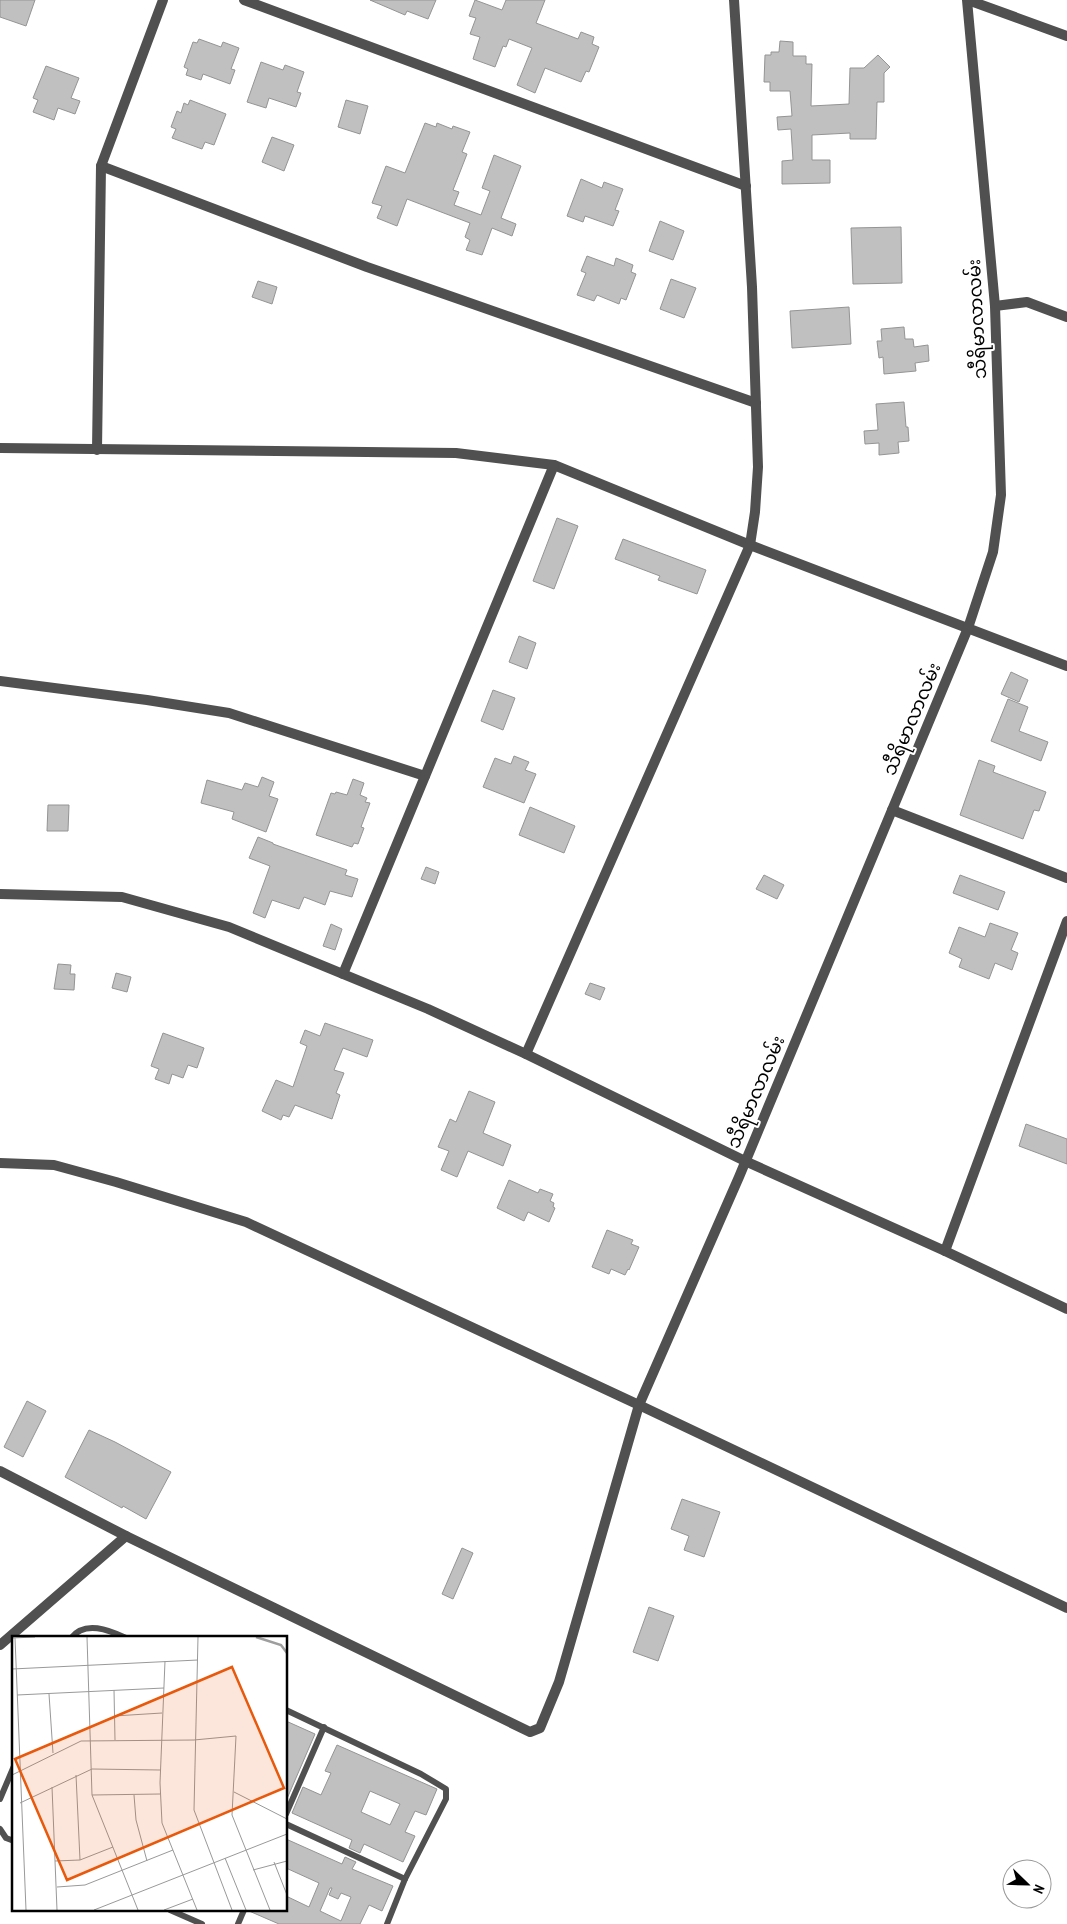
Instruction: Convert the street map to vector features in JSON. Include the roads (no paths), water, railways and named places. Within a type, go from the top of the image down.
[{"type":"street","points":[[97,450],[101,166],[163,0]]},
{"type":"street","points":[[244,0],[746,186]]},
{"type":"street","points":[[526,1054],[750,545],[755,512],[758,467],[752,287],[734,0]]},
{"type":"street","points":[[967,0],[1067,36]]},
{"type":"street","name":"သီရိမာလာလမ်း","points":[[0,1471],[126,1536],[530,1732],[540,1728],[559,1682],[640,1406],[745,1161],[968,628],[992,552],[1002,495],[995,306],[967,0]]},
{"type":"street","points":[[101,166],[367,267],[756,403]]},
{"type":"street","points":[[995,306],[1027,302],[1067,317]]},
{"type":"street","points":[[0,448],[456,453],[554,464],[750,545],[1067,666]]},
{"type":"street","points":[[343,974],[554,464]]},
{"type":"street","points":[[0,681],[147,700],[229,714],[425,776]]},
{"type":"street","points":[[892,810],[1067,878]]},
{"type":"street","points":[[0,894],[122,897],[229,927],[428,1008],[745,1161],[945,1251],[1067,1310]]},
{"type":"street","points":[[945,1251],[1067,921]]},
{"type":"street","points":[[0,1163],[54,1165],[246,1222],[1067,1608]]},
{"type":"street","points":[[0,1645],[126,1536]]},
{"type":"lane","points":[[74,1636],[85,1628],[106,1628],[122,1636]]},
{"type":"lane","points":[[288,1711],[421,1774],[446,1789],[446,1799],[406,1878],[387,1924]]},
{"type":"lane","points":[[288,1809],[324,1727]]},
{"type":"lane","points":[[0,1800],[12,1771]]},
{"type":"lane","points":[[288,1825],[406,1878]]},
{"type":"lane","points":[[0,1829],[6,1838],[12,1840]]},
{"type":"lane","points":[[175,1912],[202,1924]]},
{"type":"lane","points":[[238,1924],[243,1912]]}]
